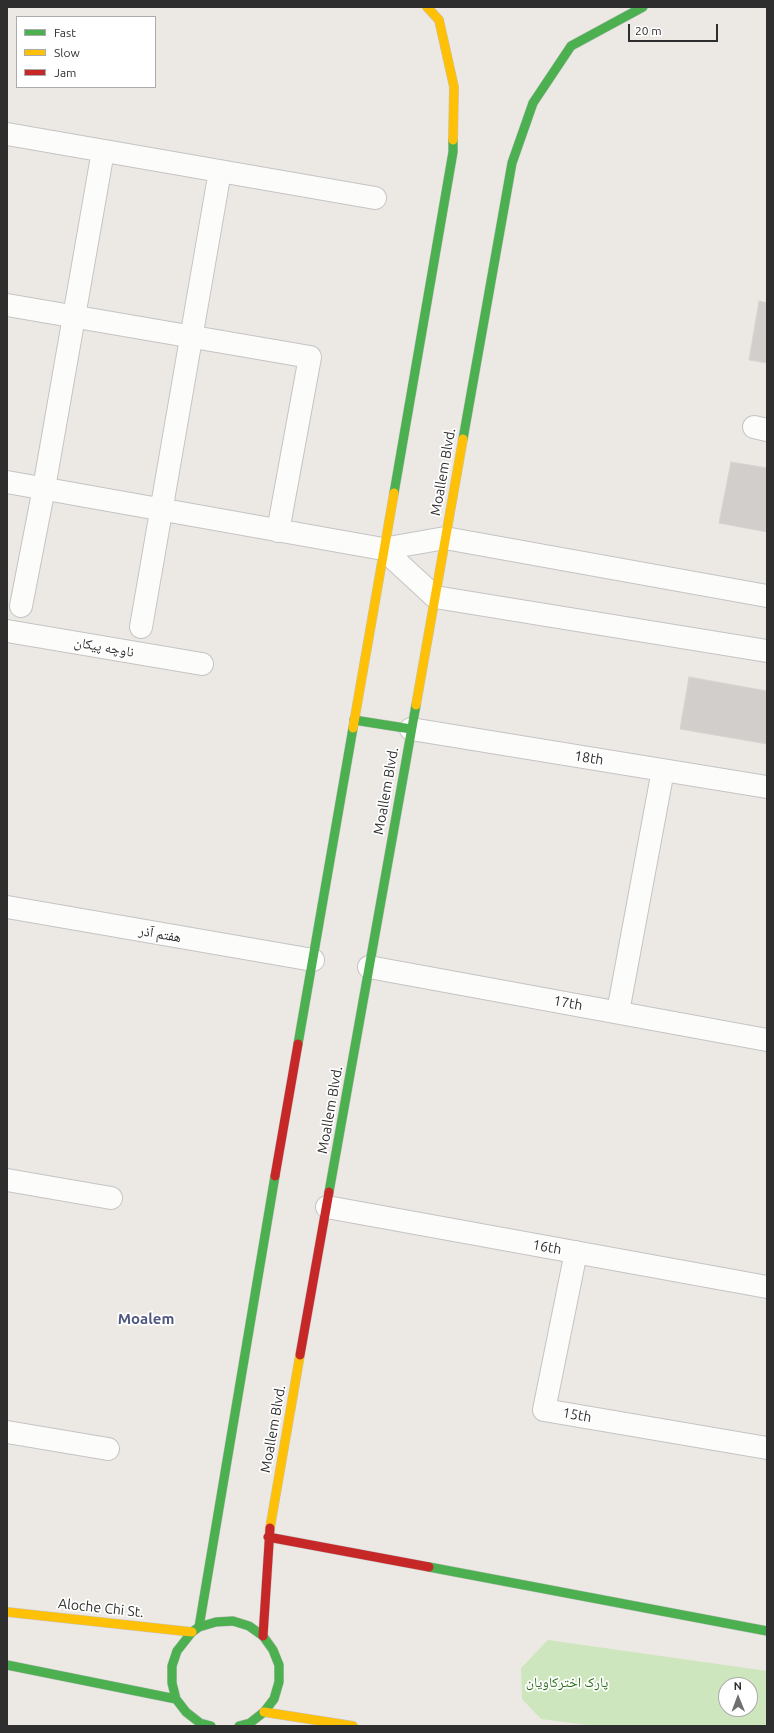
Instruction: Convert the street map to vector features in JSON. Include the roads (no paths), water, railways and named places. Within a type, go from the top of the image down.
[{"type":"street","points":[[196,1630],[453,152],[454,87],[439,20],[427,7]]},
{"type":"street","name":"Moallem Blvd.","points":[[263,1636],[268,1537],[512,163],[533,103],[571,46],[643,7]]},
{"type":"street","points":[[7,134],[375,198]]},
{"type":"street","points":[[21,606],[44,488],[103,151]]},
{"type":"street","points":[[141,627],[220,171]]},
{"type":"street","points":[[7,305],[310,357],[278,531]]},
{"type":"street","points":[[7,482],[383,550],[445,538],[767,596]]},
{"type":"street","points":[[383,550],[435,597],[767,651]]},
{"type":"street","name":"ناوچه پیکان","points":[[7,631],[202,664]]},
{"type":"street","points":[[354,720],[411,729]]},
{"type":"street","name":"18th","points":[[411,729],[767,787]]},
{"type":"street","points":[[618,1012],[663,770]]},
{"type":"street","name":"هفتم آذر","points":[[7,907],[313,960]]},
{"type":"street","name":"17th","points":[[369,967],[767,1040]]},
{"type":"street","points":[[7,1180],[111,1198]]},
{"type":"street","name":"16th","points":[[327,1207],[767,1286]]},
{"type":"street","name":"15th","points":[[576,1252],[544,1410],[767,1448]]},
{"type":"street","points":[[7,1432],[108,1449]]},
{"type":"street","points":[[268,1537],[767,1631]]},
{"type":"street","name":"Aloche Chi St.","points":[[7,1612],[196,1630]]},
{"type":"street","points":[[211,1726],[200,1722],[186,1712],[176,1698],[172,1683],[172,1666],[177,1651],[186,1637],[196,1630],[216,1622],[233,1621],[249,1626],[263,1636],[273,1650],[279,1665],[279,1682],[274,1699],[264,1712],[250,1724],[239,1726]]},
{"type":"street","points":[[7,1665],[176,1698]]},
{"type":"street","points":[[186,1712],[186,1726]]},
{"type":"street","points":[[264,1712],[353,1726]]},
{"type":"district","name":"Moalem","points":[[146,1319]]},
{"type":"park label","name":"پارک اخترکاویان","points":[[567,1682]]}]
